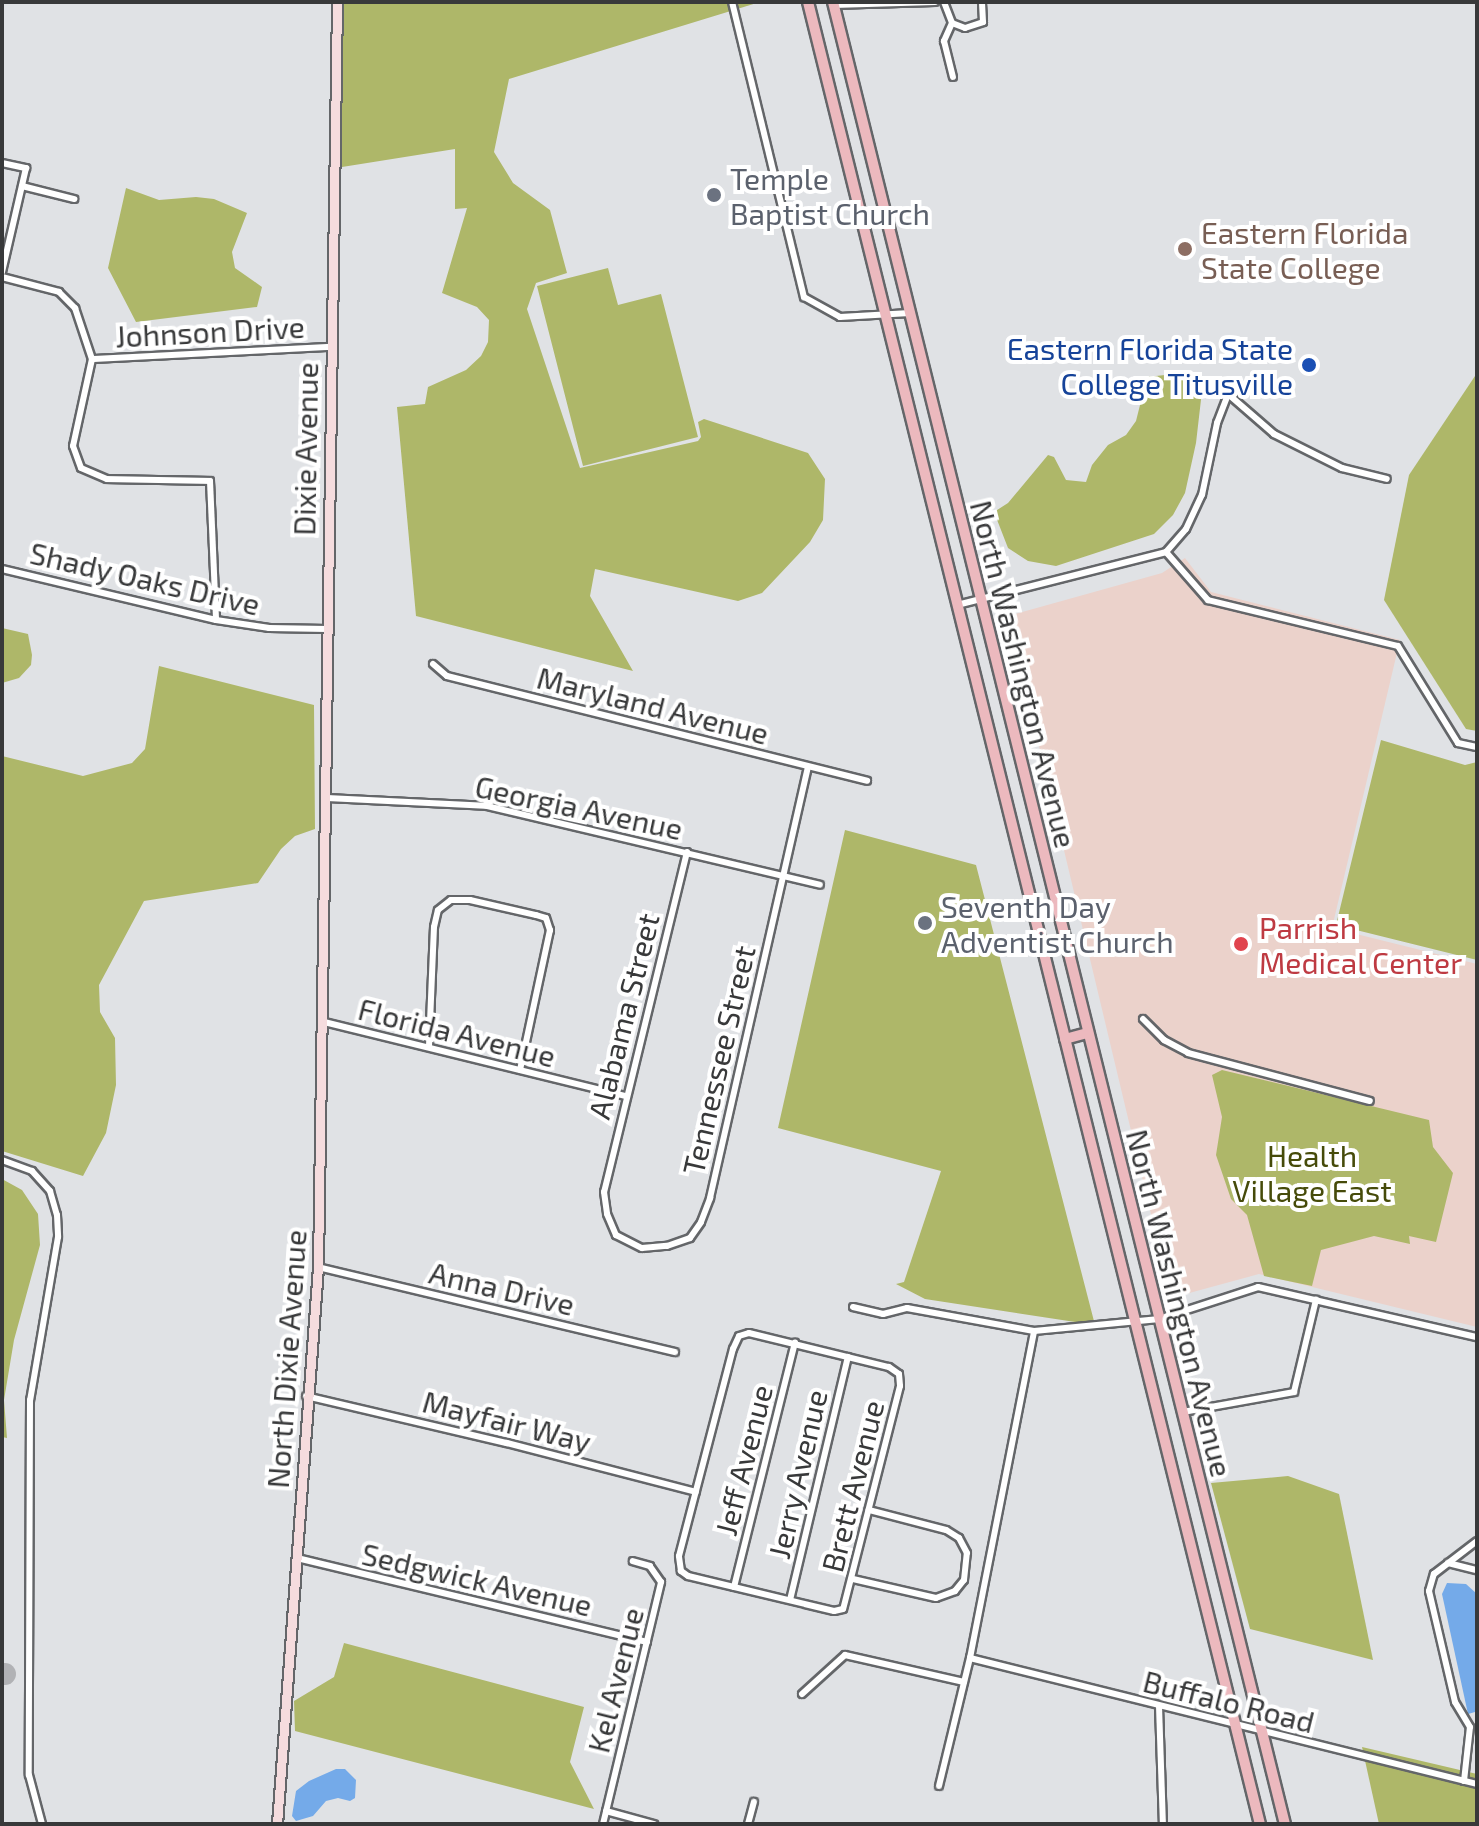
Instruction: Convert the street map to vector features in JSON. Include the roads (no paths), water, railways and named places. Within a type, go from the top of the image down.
[{"type":"main road","name":"North Washington Avenue","points":[[808,2],[1260,1824]]},
{"type":"main road","name":"North Washington Avenue","points":[[833,4],[1285,1824]]},
{"type":"main road","points":[[1065,1039],[1088,1033]]},
{"type":"street","name":"Dixie Avenue","points":[[323,897],[329,347],[337,2]]},
{"type":"street","points":[[732,2],[804,297],[840,317],[910,313]]},
{"type":"street","points":[[833,4],[923,5],[935,2]]},
{"type":"street","points":[[944,2],[952,23],[944,41],[953,77]]},
{"type":"street","points":[[952,23],[965,28],[981,24],[985,15],[982,2]]},
{"type":"street","points":[[2,163],[26,168],[2,275],[59,292],[75,308],[92,359],[73,446],[81,468],[107,479],[210,481],[216,620]]},
{"type":"street","points":[[22,186],[74,199]]},
{"type":"street","name":"Johnson Drive","points":[[92,359],[329,347]]},
{"type":"street","points":[[957,605],[1166,552],[1186,529],[1202,495],[1217,423],[1228,394],[1274,434],[1342,468],[1387,479]]},
{"type":"street","points":[[1166,552],[1208,600],[1398,646],[1458,743],[1477,747]]},
{"type":"street","name":"Shady Oaks Drive","points":[[2,569],[216,620],[269,628],[327,629]]},
{"type":"street","name":"Maryland Avenue","points":[[433,664],[447,676],[867,781]]},
{"type":"street","name":"Tennessee Street","points":[[604,1192],[607,1214],[616,1235],[642,1248],[667,1246],[690,1238],[701,1222],[710,1198],[808,767]]},
{"type":"street","name":"Georgia Avenue","points":[[325,798],[487,806],[820,885]]},
{"type":"street","name":"Alabama Street","points":[[604,1192],[687,852]]},
{"type":"street","name":"North Dixie Avenue","points":[[277,1824],[306,1396],[318,1267],[324,1022],[323,897]]},
{"type":"street","points":[[429,1046],[434,927],[438,910],[451,900],[470,900],[536,915],[546,918],[550,930],[520,1070]]},
{"type":"street","points":[[1143,1019],[1164,1040],[1188,1053],[1370,1101]]},
{"type":"street","name":"Florida Avenue","points":[[324,1022],[626,1096]]},
{"type":"street","points":[[2,1160],[32,1171],[50,1191],[57,1215],[58,1237],[30,1400],[29,1775],[42,1824]]},
{"type":"street","name":"Anna Drive","points":[[318,1267],[675,1352]]},
{"type":"street","points":[[853,1307],[883,1314],[907,1308],[1034,1331],[1159,1319],[1258,1287],[1477,1337]]},
{"type":"street","points":[[1183,1412],[1294,1392],[1316,1300]]},
{"type":"street","points":[[939,1786],[970,1658],[1034,1331]]},
{"type":"street","points":[[790,1600],[681,1571],[679,1556],[739,1336],[749,1333],[848,1357]]},
{"type":"street","name":"Jeff Avenue","points":[[734,1587],[795,1343]]},
{"type":"street","name":"Brett Avenue","points":[[790,1600],[834,1611],[843,1609],[900,1386],[899,1374],[889,1367],[848,1357]]},
{"type":"street","name":"Jerry Avenue","points":[[790,1600],[848,1357]]},
{"type":"street","name":"Mayfair Way","points":[[306,1396],[507,1443],[696,1492]]},
{"type":"street","points":[[853,1579],[936,1598],[955,1591],[964,1580],[967,1553],[959,1538],[946,1530],[869,1510]]},
{"type":"street","points":[[1464,1781],[1470,1727],[1459,1714],[1455,1702],[1429,1591],[1434,1574],[1477,1541]]},
{"type":"street","name":"Sedgwick Avenue","points":[[297,1558],[647,1642]]},
{"type":"street","name":"Kel Avenue","points":[[603,1824],[661,1582],[650,1566],[633,1561]]},
{"type":"street","points":[[1448,1563],[1477,1570]]},
{"type":"street","points":[[802,1694],[845,1655],[964,1682]]},
{"type":"street","name":"Buffalo Road","points":[[970,1658],[1477,1784]]},
{"type":"street","points":[[1159,1706],[1163,1824]]},
{"type":"street","points":[[1470,1727],[1477,1722]]},
{"type":"street","points":[[748,1824],[754,1802]]},
{"type":"street","points":[[606,1811],[654,1824]]},
{"type":"water","points":[[1447,1583],[1466,1584],[1477,1594],[1477,1707],[1475,1712],[1468,1714],[1442,1594]]},
{"type":"water","points":[[336,1769],[345,1769],[356,1780],[355,1798],[350,1801],[338,1798],[326,1801],[313,1816],[296,1821],[292,1816],[296,1791],[309,1781]]},
{"type":"place","name":"Temple Baptist Church","points":[[714,195]]},
{"type":"place","name":"Eastern Florida State College","points":[[1185,249]]},
{"type":"place","name":"Eastern Florida State College Titusville","points":[[1309,365]]},
{"type":"place","name":"Seventh Day Adventist Church","points":[[925,923]]},
{"type":"place","name":"Parrish Medical Center","points":[[1241,944]]},
{"type":"park label","name":"Health Village East","points":[[1312,1172]]}]
